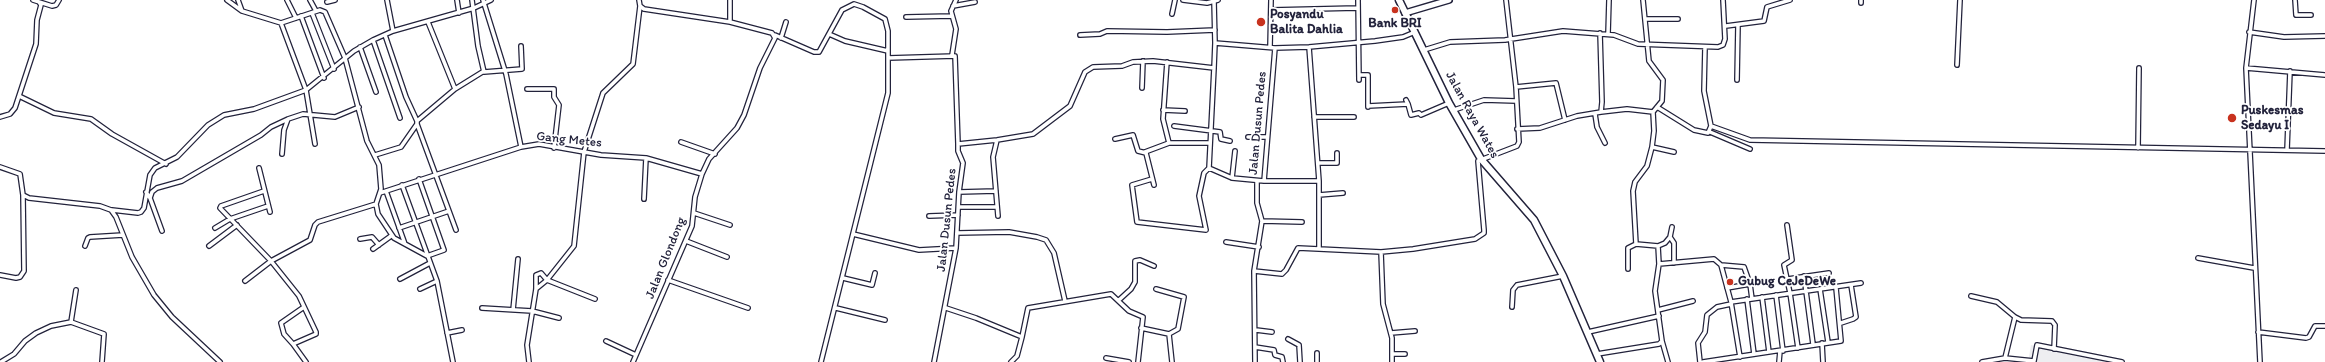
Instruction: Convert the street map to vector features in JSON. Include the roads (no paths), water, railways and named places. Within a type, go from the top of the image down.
[{"type":"highway","name":"Jalan Raya Wates","points":[[1398,0],[1449,103],[1481,159],[1534,220],[1563,276],[1600,362]]},
{"type":"street","points":[[33,0],[52,6],[56,5],[59,0]]},
{"type":"street","points":[[227,0],[242,11],[281,23],[314,12],[322,10],[325,12],[345,58],[367,141],[375,155],[380,172],[380,193],[376,204],[379,217],[391,236],[427,256],[444,250],[431,217],[419,179]]},
{"type":"street","points":[[238,0],[242,11]]},
{"type":"street","points":[[287,0],[296,18]]},
{"type":"street","points":[[310,0],[334,69]]},
{"type":"street","points":[[327,2],[336,0]]},
{"type":"street","points":[[387,0],[393,31]]},
{"type":"street","points":[[457,0],[459,13]]},
{"type":"street","points":[[472,0],[478,46],[484,71]]},
{"type":"street","points":[[23,195],[29,198],[100,206],[111,210],[140,213],[144,208],[150,175],[155,168],[166,164],[177,157],[208,124],[218,118],[259,107],[306,90],[324,78],[345,58],[360,47],[385,34],[459,13],[491,0]]},
{"type":"street","points":[[536,289],[547,280],[575,244],[584,152],[603,93],[633,64],[640,6],[638,0]]},
{"type":"street","points":[[730,0],[730,22]]},
{"type":"street","points":[[888,58],[952,55],[956,29],[951,9],[956,0]]},
{"type":"street","points":[[1172,14],[1175,0]]},
{"type":"street","points":[[1152,178],[1132,185],[1137,222],[1206,230],[1199,196],[1204,173],[1209,168],[1216,1],[1183,0]]},
{"type":"street","points":[[1270,47],[1271,0]]},
{"type":"street","points":[[1358,0],[1359,77],[1368,75],[1368,107],[1407,102],[1411,115],[1419,113],[1421,115],[1449,103]]},
{"type":"street","points":[[1405,13],[1449,0]]},
{"type":"street","points":[[1254,271],[1282,274],[1298,248],[1381,252],[1414,249],[1475,239],[1484,232],[1477,165],[1481,159],[1517,146],[1516,87],[1506,0]]},
{"type":"street","points":[[1608,34],[1609,0]]},
{"type":"street","points":[[1636,244],[1633,191],[1635,182],[1647,166],[1652,147],[1654,130],[1653,112],[1662,101],[1662,78],[1649,61],[1643,0]]},
{"type":"street","points":[[1424,50],[1450,42],[1511,40],[1563,31],[1608,34],[1632,44],[1718,47],[1723,45],[1726,26],[1723,0]]},
{"type":"street","points":[[1726,26],[1764,21],[1767,7],[1790,0]]},
{"type":"street","points":[[1956,65],[1960,0]]},
{"type":"street","points":[[2254,0],[2249,32],[2246,68],[2254,268],[2260,362]]},
{"type":"street","points":[[2295,0],[2296,15],[2311,15]]},
{"type":"street","points":[[0,117],[14,111],[36,44],[37,20],[41,5],[39,2]]},
{"type":"street","points":[[484,2],[505,70],[521,147]]},
{"type":"street","points":[[953,6],[974,2]]},
{"type":"street","points":[[640,6],[644,9],[730,22],[772,32],[781,38],[817,53],[821,50],[842,10],[854,4],[863,7],[885,20],[888,30],[888,93],[842,278],[836,308],[821,362]]},
{"type":"street","points":[[1271,10],[1357,8]]},
{"type":"street","points":[[301,16],[324,78]]},
{"type":"street","points":[[906,17],[952,16]]},
{"type":"street","points":[[1645,19],[1678,19]]},
{"type":"street","points":[[428,22],[455,89]]},
{"type":"street","points":[[781,38],[786,22]]},
{"type":"street","points":[[281,23],[306,90],[312,114],[315,144]]},
{"type":"street","points":[[1737,80],[1738,25]]},
{"type":"street","points":[[1080,35],[1100,34],[1106,31],[1167,32],[1215,30]]},
{"type":"street","points":[[1215,43],[1275,48],[1309,47],[1403,37],[1415,32]]},
{"type":"street","points":[[2249,32],[2284,38],[2325,36]]},
{"type":"street","points":[[1600,33],[1601,112]]},
{"type":"street","points":[[385,34],[406,97],[437,174],[456,230]]},
{"type":"street","points":[[829,34],[845,41],[888,51]]},
{"type":"street","name":"Jalan Glondong","points":[[633,362],[692,226],[695,196],[702,174],[715,154],[737,128],[744,115],[760,68],[775,35]]},
{"type":"street","points":[[373,40],[400,118]]},
{"type":"street","points":[[375,155],[401,147],[417,122],[455,89],[484,71],[523,68],[521,46]]},
{"type":"street","points":[[360,47],[376,92]]},
{"type":"street","points":[[1309,47],[1319,181],[1319,249]]},
{"type":"street","points":[[1705,47],[1704,91],[1710,132]]},
{"type":"street","name":"Jalan Dusun Pedes","points":[[1255,362],[1256,330],[1254,271],[1262,221],[1257,203],[1258,182],[1264,181],[1275,48]]},
{"type":"street","name":"Jalan Dusun Pedes","points":[[934,362],[946,308],[956,248],[959,192],[963,164],[958,151],[956,57],[952,55]]},
{"type":"street","points":[[958,144],[1029,135],[1037,131],[1072,103],[1088,69],[1122,66],[1133,62],[1167,62],[1214,68]]},
{"type":"street","points":[[1142,88],[1143,62]]},
{"type":"street","points":[[1167,62],[1163,110],[1169,143]]},
{"type":"street","points":[[2138,148],[2139,68]]},
{"type":"street","points":[[2246,68],[2325,75]]},
{"type":"street","points":[[2287,150],[2290,71]]},
{"type":"street","points":[[1516,87],[1556,83],[1565,120]]},
{"type":"street","points":[[527,89],[554,89],[554,97],[559,105],[554,148]]},
{"type":"street","points":[[19,96],[54,114],[91,119],[112,134],[166,164]]},
{"type":"street","points":[[1454,110],[1484,100],[1516,101]]},
{"type":"street","points":[[150,198],[157,188],[182,181],[261,135],[271,127],[288,119],[303,114],[335,117],[359,107]]},
{"type":"street","points":[[1657,107],[1694,130],[1706,134],[1710,132],[1750,149]]},
{"type":"street","points":[[1517,130],[1540,128],[1565,120],[1601,112],[1627,109],[1653,112]]},
{"type":"street","points":[[1163,110],[1184,111]]},
{"type":"street","points":[[1595,114],[1597,127],[1605,143]]},
{"type":"street","points":[[1314,117],[1354,117]]},
{"type":"street","points":[[282,154],[284,130],[288,119]]},
{"type":"street","points":[[1174,126],[1220,132],[1221,139],[1230,141]]},
{"type":"street","points":[[1710,126],[1750,140],[2325,151]]},
{"type":"street","points":[[1115,139],[1132,135],[1138,151],[1145,152],[1169,143],[1210,143]]},
{"type":"street","points":[[1248,137],[1267,137]]},
{"type":"street","points":[[997,140],[993,157],[998,216]]},
{"type":"street","points":[[681,142],[715,154]]},
{"type":"street","name":"Gang Metes","points":[[380,193],[419,179],[521,147],[539,144],[554,148],[584,152],[646,158],[702,174]]},
{"type":"street","points":[[1652,147],[1674,152]]},
{"type":"street","points":[[1232,178],[1235,151]]},
{"type":"street","points":[[1145,152],[1154,185]]},
{"type":"street","points":[[1318,163],[1337,163],[1337,153]]},
{"type":"street","points":[[644,199],[646,158]]},
{"type":"street","points":[[0,167],[20,174],[23,195],[24,271],[20,277],[16,278],[0,275]]},
{"type":"street","points":[[259,168],[270,212]]},
{"type":"street","points":[[1209,168],[1232,178],[1258,182]]},
{"type":"street","points":[[1264,181],[1319,181]]},
{"type":"street","points":[[402,185],[437,282],[453,362]]},
{"type":"street","points":[[264,190],[221,206],[221,210],[271,261],[299,296],[316,334],[293,344]]},
{"type":"street","points":[[386,191],[405,244]]},
{"type":"street","points":[[146,192],[150,198],[162,231]]},
{"type":"street","points":[[959,192],[996,192]]},
{"type":"street","points":[[1319,195],[1343,193]]},
{"type":"street","points":[[245,281],[271,261],[310,240],[315,225],[318,222],[376,204]]},
{"type":"street","points":[[215,228],[230,219],[268,206]]},
{"type":"street","points":[[958,207],[997,206]]},
{"type":"street","points":[[111,210],[115,215],[139,270],[160,302],[220,362]]},
{"type":"street","points":[[399,228],[449,211]]},
{"type":"street","points":[[694,213],[730,225]]},
{"type":"street","points":[[929,216],[958,215]]},
{"type":"street","points":[[1262,221],[1302,222]]},
{"type":"street","points":[[1787,224],[1792,260],[1784,263],[1788,279],[1798,348]]},
{"type":"street","points":[[209,246],[237,225]]},
{"type":"street","points":[[1628,269],[1628,248],[1636,244],[1658,246],[1665,243],[1670,237],[1672,227]]},
{"type":"street","points":[[957,233],[1010,232],[1046,240],[1054,253],[1065,301]]},
{"type":"street","points":[[853,234],[919,250],[956,248]]},
{"type":"street","points":[[85,246],[88,238],[92,236],[123,235]]},
{"type":"street","points":[[373,249],[391,236]]},
{"type":"street","points":[[360,239],[372,237],[379,245]]},
{"type":"street","points":[[1670,237],[1674,242],[1674,263]]},
{"type":"street","points":[[686,241],[727,257]]},
{"type":"street","points":[[1226,242],[1259,247]]},
{"type":"street","points":[[1658,246],[1659,264],[1655,291],[1662,341],[1668,362]]},
{"type":"street","points":[[1381,252],[1383,304],[1391,333],[1393,354],[1392,362]]},
{"type":"street","points":[[2198,258],[2254,268]]},
{"type":"street","points":[[513,310],[518,259]]},
{"type":"street","points":[[1659,264],[1714,259],[1721,265],[1731,303],[1740,357]]},
{"type":"street","points":[[1119,300],[1132,289],[1135,282],[1135,261],[1140,260],[1154,266]]},
{"type":"street","points":[[400,279],[430,263]]},
{"type":"street","points":[[1721,265],[1744,267],[1750,284],[1752,298]]},
{"type":"street","points":[[529,362],[527,345],[538,274],[541,273],[547,280],[595,299]]},
{"type":"street","points":[[842,278],[872,285],[875,273]]},
{"type":"street","points":[[1788,279],[1829,273]]},
{"type":"street","points":[[1512,307],[1513,290],[1517,285],[1563,276]]},
{"type":"street","points":[[1804,276],[1813,344]]},
{"type":"street","points":[[668,280],[748,308]]},
{"type":"street","points":[[420,289],[437,282]]},
{"type":"street","points":[[1700,362],[1698,343],[1705,332],[1707,315],[1717,307],[1752,298],[1836,288],[1861,283]]},
{"type":"street","points":[[1727,288],[1750,284]]},
{"type":"street","points":[[1841,322],[1854,319],[1856,317],[1850,285]]},
{"type":"street","points":[[1703,362],[1782,351],[1813,344],[1842,340],[1836,288]]},
{"type":"street","points":[[1141,328],[1169,334],[1178,330],[1184,297],[1156,289]]},
{"type":"street","points":[[1820,289],[1828,342]]},
{"type":"street","points":[[71,322],[76,290]]},
{"type":"street","points":[[1011,362],[1017,356],[1028,308],[1108,294],[1119,300],[1129,311],[1143,317],[1138,362]]},
{"type":"street","points":[[1776,295],[1782,351],[1779,362]]},
{"type":"street","points":[[1971,296],[1997,302],[2014,317],[2028,321],[2052,321],[2055,325],[2054,349]]},
{"type":"street","points":[[1762,297],[1769,352]]},
{"type":"street","points":[[1747,299],[1754,354]]},
{"type":"street","points":[[1658,310],[1692,301]]},
{"type":"street","points":[[304,307],[282,320],[281,323],[284,334],[306,362]]},
{"type":"street","points":[[482,308],[495,310],[532,311],[559,318]]},
{"type":"street","points":[[836,308],[885,320]]},
{"type":"street","points":[[946,308],[976,318],[1022,337]]},
{"type":"street","points":[[1588,332],[1659,316]]},
{"type":"street","points":[[2005,358],[2014,317]]},
{"type":"street","points":[[1,362],[14,354],[25,341],[36,334],[51,326],[71,322],[104,334],[102,362]]},
{"type":"street","points":[[2258,332],[2306,338],[2309,337],[2315,326],[2325,326]]},
{"type":"street","points":[[447,333],[462,330]]},
{"type":"street","points":[[1256,330],[1272,332]]},
{"type":"street","points":[[1391,333],[1415,331]]},
{"type":"street","points":[[1169,334],[1172,362]]},
{"type":"street","points":[[1288,339],[1298,345],[1300,362]]},
{"type":"street","points":[[606,341],[636,355]]},
{"type":"street","points":[[1597,354],[1660,344],[1662,341]]},
{"type":"street","points":[[1822,343],[1823,362]]},
{"type":"street","points":[[1982,362],[2005,358],[2034,361],[2037,345],[2122,362]]},
{"type":"street","points":[[1255,347],[1274,350],[1275,355],[1282,358],[1283,362]]},
{"type":"street","points":[[1316,353],[1317,362]]},
{"type":"street","points":[[1393,354],[1405,354]]},
{"type":"street","points":[[1106,358],[1129,362]]},
{"type":"place","name":"Bank BRI","points":[[1395,10]]},
{"type":"place","name":"Posyandu Balita Dahlia","points":[[1261,22]]},
{"type":"place","name":"Puskesmas Sedayu I","points":[[2232,118]]},
{"type":"place","name":"Gubug CeJeDeWe","points":[[1730,282]]}]
